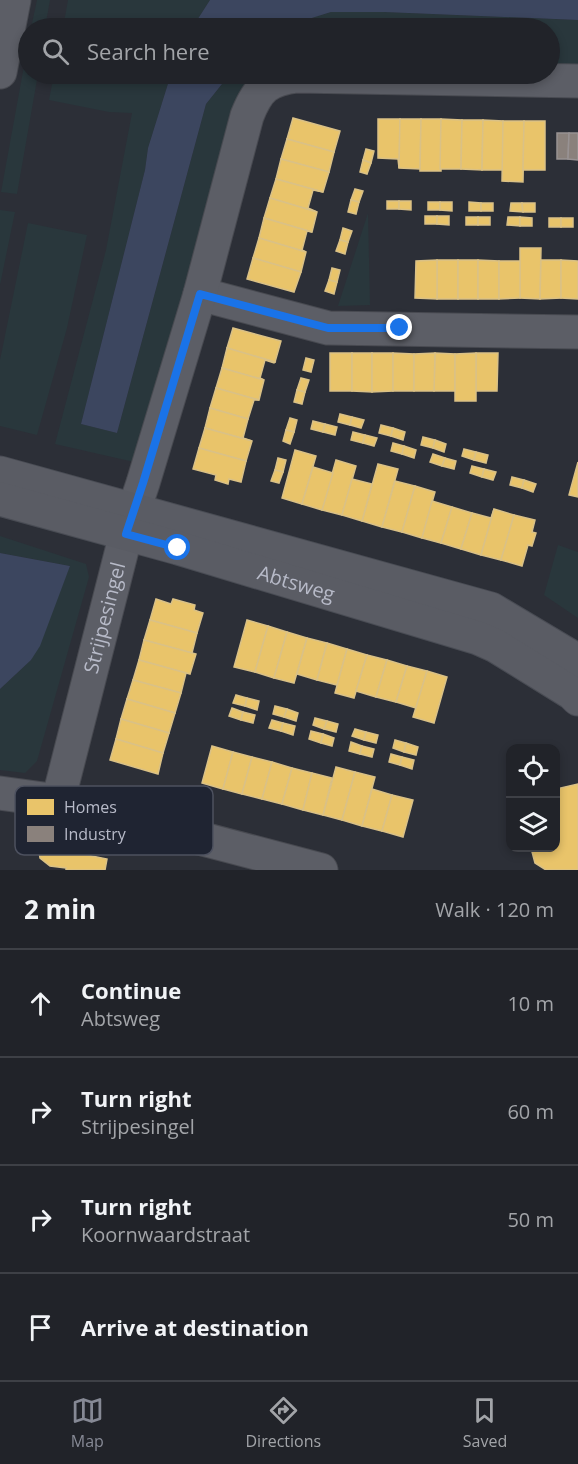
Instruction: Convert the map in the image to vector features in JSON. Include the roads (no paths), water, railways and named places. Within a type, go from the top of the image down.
[{"type":"street","points":[[0,72],[14,0]]},
{"type":"street","name":"Strijpesingel","points":[[560,81],[578,81]]},
{"type":"street","name":"Strijpesingel","points":[[62,786],[130,523],[200,294],[253,103],[269,84]]},
{"type":"street","points":[[200,294],[328,328],[578,332]]},
{"type":"street","name":"Abtsweg","points":[[0,473],[130,523],[478,638],[496,646],[578,699]]},
{"type":"street","name":"Abtsweg","points":[[0,499],[130,523],[491,609],[578,661]]},
{"type":"street","points":[[0,794],[15,796]]},
{"type":"street","points":[[213,842],[321,870]]},
{"type":"water","points":[[210,0],[578,0],[578,20],[384,12],[331,12],[312,18],[198,18]]},
{"type":"water","points":[[168,84],[222,84],[206,104],[117,433],[81,424],[145,170],[148,148]]},
{"type":"water","points":[[0,553],[70,566],[40,646],[31,660],[0,689]]}]
